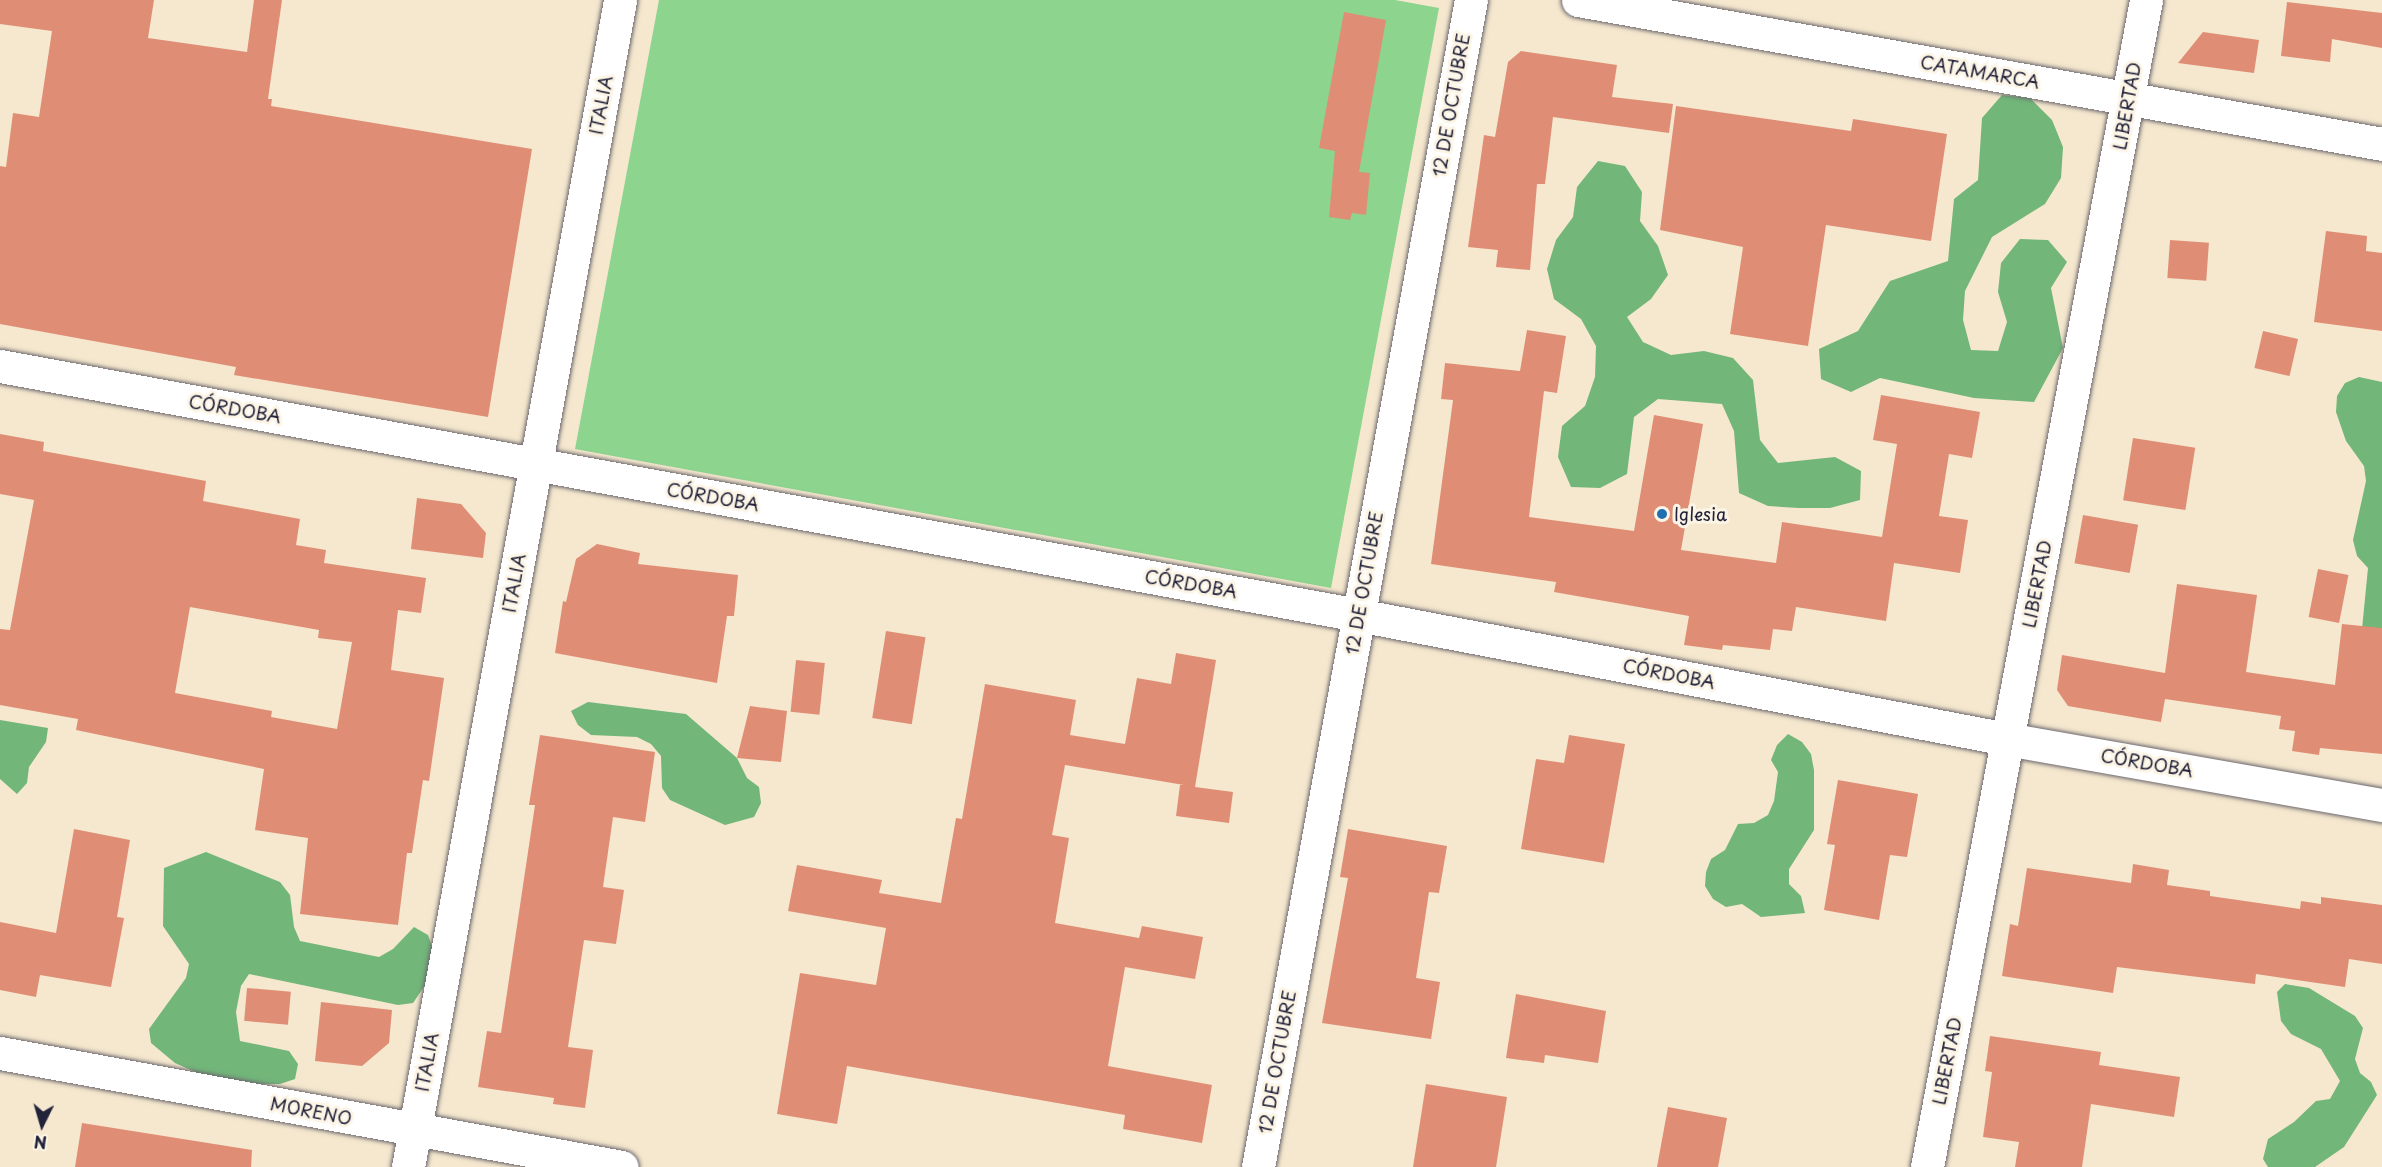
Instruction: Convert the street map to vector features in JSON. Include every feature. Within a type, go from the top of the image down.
[{"type":"street","name":"ITALIA","points":[[408,1167],[620,0]]},
{"type":"street","name":"12 DE OCTUBRE","points":[[1257,1167],[1471,0]]},
{"type":"street","name":"CATAMARCA","points":[[1578,0],[2382,144]]},
{"type":"street","name":"LIBERTAD","points":[[1927,1167],[2146,0]]},
{"type":"street","name":"CÓRDOBA","points":[[0,366],[1358,615],[2007,739],[2382,805]]},
{"type":"street","name":"MORENO","points":[[0,1053],[414,1131],[622,1167]]},
{"type":"green space","points":[[659,0],[1395,0],[1439,8],[1331,588],[575,449]]},
{"type":"green space","points":[[2002,95],[2030,98],[2052,120],[2063,147],[2061,178],[2045,204],[1992,237],[1965,291],[1963,320],[1971,350],[1998,351],[2007,322],[1998,292],[2001,263],[2020,239],[2048,240],[2067,262],[2051,288],[2063,348],[2034,402],[1974,398],[1880,378],[1851,392],[1821,379],[1819,349],[1858,331],[1890,281],[1948,261],[1954,199],[1978,180],[1982,118]]},
{"type":"green space","points":[[1598,161],[1625,166],[1642,192],[1640,221],[1658,246],[1668,275],[1651,299],[1627,317],[1643,342],[1671,355],[1704,351],[1733,358],[1753,380],[1760,440],[1778,463],[1835,457],[1861,471],[1860,500],[1830,508],[1799,508],[1768,506],[1739,493],[1734,431],[1722,404],[1658,399],[1634,417],[1627,474],[1600,488],[1571,487],[1558,457],[1562,426],[1585,406],[1595,377],[1596,346],[1581,319],[1554,299],[1547,269],[1556,240],[1573,217],[1577,187]]},
{"type":"green space","points":[[2359,377],[2382,382],[2382,628],[2362,629],[2368,568],[2357,556],[2353,540],[2366,481],[2364,466],[2346,441],[2336,412],[2337,396],[2345,383]]},
{"type":"green space","points":[[588,702],[686,714],[737,758],[747,778],[759,787],[761,803],[754,817],[725,825],[670,800],[662,788],[661,756],[651,744],[637,737],[591,735],[578,725],[571,711]]},
{"type":"green space","points":[[0,720],[48,728],[46,742],[29,767],[27,783],[17,794],[0,779]]},
{"type":"green space","points":[[1788,734],[1802,742],[1811,754],[1814,770],[1814,830],[1789,869],[1789,884],[1801,896],[1805,913],[1761,917],[1742,904],[1726,907],[1713,899],[1705,886],[1706,872],[1711,859],[1725,850],[1738,824],[1754,823],[1768,815],[1774,801],[1778,772],[1771,760],[1777,745]]},
{"type":"green space","points":[[206,852],[280,882],[290,895],[294,927],[300,941],[379,957],[393,949],[414,927],[428,935],[433,949],[430,978],[413,1003],[398,1005],[249,974],[241,986],[236,1012],[240,1041],[289,1051],[298,1064],[295,1079],[280,1084],[249,1084],[202,1075],[175,1063],[151,1043],[149,1029],[186,978],[189,964],[163,926],[164,868]]},
{"type":"green space","points":[[2285,984],[2309,988],[2355,1016],[2363,1028],[2355,1059],[2360,1073],[2371,1082],[2377,1095],[2344,1147],[2315,1167],[2268,1167],[2263,1159],[2268,1139],[2294,1122],[2316,1101],[2330,1099],[2340,1081],[2321,1049],[2291,1034],[2281,1021],[2277,992]]},
{"type":"building","points":[[0,0],[154,0],[148,38],[247,52],[254,0],[282,0],[268,99],[272,99],[271,106],[532,149],[488,417],[234,375],[236,367],[0,324],[0,166],[6,167],[13,113],[39,117],[52,31],[0,24]]},
{"type":"building","points":[[2287,2],[2382,13],[2382,48],[2332,39],[2330,62],[2281,56]]},
{"type":"building","points":[[1344,12],[1386,20],[1359,172],[1370,173],[1366,215],[1352,213],[1350,220],[1329,217],[1335,151],[1319,148]]},
{"type":"building","points":[[2203,32],[2259,40],[2254,73],[2178,63]]},
{"type":"building","points":[[1521,51],[1617,65],[1612,97],[1673,104],[1669,133],[1553,117],[1545,184],[1537,184],[1530,270],[1496,267],[1498,250],[1468,247],[1484,135],[1495,137],[1508,62]]},
{"type":"building","points":[[1676,106],[1851,131],[1853,119],[1947,134],[1931,241],[1826,225],[1808,346],[1730,334],[1743,247],[1660,230]]},
{"type":"building","points":[[2326,231],[2367,236],[2366,251],[2382,253],[2382,331],[2314,322]]},
{"type":"building","points":[[2170,240],[2209,243],[2206,281],[2167,278]]},
{"type":"building","points":[[1527,330],[1566,336],[1557,393],[1544,391],[1529,517],[1634,531],[1654,415],[1703,424],[1681,550],[1776,563],[1782,522],[1882,537],[1897,444],[1873,440],[1881,395],[1980,412],[1972,458],[1949,454],[1939,516],[1968,520],[1960,573],[1894,563],[1886,621],[1796,607],[1792,631],[1773,629],[1770,650],[1723,645],[1722,650],[1684,645],[1689,616],[1554,592],[1556,582],[1431,564],[1453,400],[1441,399],[1445,363],[1520,371]]},
{"type":"building","points":[[2263,331],[2298,339],[2290,376],[2254,368]]},
{"type":"building","points":[[0,434],[44,442],[43,451],[206,481],[203,501],[300,519],[296,545],[326,550],[324,563],[426,578],[421,613],[398,610],[391,670],[444,678],[429,781],[423,780],[412,853],[407,853],[398,925],[300,914],[308,838],[255,830],[264,769],[76,730],[78,719],[0,705],[0,629],[10,630],[34,500],[0,494]],"holes":[[[190,607],[319,630],[318,638],[352,642],[337,729],[271,717],[272,711],[175,693]]]},
{"type":"building","points":[[2133,438],[2195,448],[2185,510],[2123,500]]},
{"type":"building","points":[[417,498],[461,504],[486,533],[483,558],[411,549]]},
{"type":"building","points":[[2083,515],[2138,525],[2130,573],[2074,563]]},
{"type":"building","points":[[597,544],[640,553],[638,564],[738,575],[734,616],[727,616],[717,683],[555,653],[563,601],[566,602],[576,559]]},
{"type":"building","points":[[2318,569],[2348,575],[2339,623],[2309,617]]},
{"type":"building","points":[[2177,584],[2257,595],[2246,672],[2335,685],[2342,624],[2382,628],[2382,754],[2320,748],[2319,755],[2292,751],[2295,731],[2279,729],[2281,716],[2165,699],[2161,722],[2068,706],[2057,690],[2062,655],[2165,673]]},
{"type":"building","points":[[886,631],[926,637],[912,724],[872,718]]},
{"type":"building","points":[[1176,653],[1216,660],[1195,787],[1233,792],[1229,823],[1176,816],[1180,785],[1184,785],[1065,765],[1052,835],[1069,838],[1055,923],[1139,938],[1142,926],[1203,937],[1195,979],[1125,967],[1108,1066],[1212,1085],[1202,1143],[1123,1129],[1125,1115],[847,1066],[837,1124],[777,1114],[800,973],[876,985],[886,928],[788,911],[797,865],[882,880],[879,893],[941,903],[956,818],[962,819],[985,684],[1076,700],[1070,735],[1125,744],[1137,678],[1171,684]]},
{"type":"building","points":[[796,660],[825,663],[819,715],[791,712]]},
{"type":"building","points":[[750,706],[787,711],[781,762],[737,758]]},
{"type":"building","points":[[540,735],[655,752],[645,822],[613,817],[603,887],[624,890],[616,944],[584,940],[568,1047],[593,1050],[585,1108],[553,1104],[554,1098],[478,1087],[487,1031],[501,1033],[535,805],[529,805]]},
{"type":"building","points":[[1569,735],[1625,744],[1604,863],[1521,849],[1536,759],[1564,763]]},
{"type":"building","points":[[1838,780],[1918,794],[1907,857],[1890,855],[1879,920],[1824,910],[1835,845],[1827,844]]},
{"type":"building","points":[[74,829],[130,840],[117,917],[124,918],[111,987],[40,975],[36,997],[0,990],[0,922],[56,933]]},
{"type":"building","points":[[1348,829],[1447,846],[1439,893],[1429,892],[1416,978],[1440,982],[1431,1039],[1322,1023],[1348,878],[1340,877]]},
{"type":"building","points":[[2133,864],[2169,870],[2167,885],[2210,891],[2210,896],[2300,909],[2301,901],[2321,904],[2321,897],[2382,905],[2382,964],[2349,959],[2345,987],[2256,974],[2255,984],[2117,967],[2113,993],[2002,976],[2010,924],[2018,926],[2027,868],[2131,883]]},
{"type":"building","points":[[247,988],[291,992],[288,1025],[244,1021]]},
{"type":"building","points":[[1516,994],[1606,1011],[1598,1063],[1545,1055],[1544,1063],[1506,1058]]},
{"type":"building","points":[[321,1002],[392,1010],[389,1043],[362,1066],[315,1061]]},
{"type":"building","points":[[1990,1036],[2101,1052],[2099,1065],[2180,1077],[2174,1117],[2091,1104],[2082,1167],[2015,1167],[2019,1142],[1983,1137],[1992,1072],[1985,1071]]},
{"type":"building","points":[[1426,1084],[1507,1097],[1496,1167],[1413,1167]]},
{"type":"building","points":[[1668,1107],[1727,1118],[1718,1167],[1657,1167]]},
{"type":"building","points":[[82,1123],[252,1150],[251,1167],[75,1167]]},
{"type":"place","name":"Iglesia","points":[[1662,514]]}]
